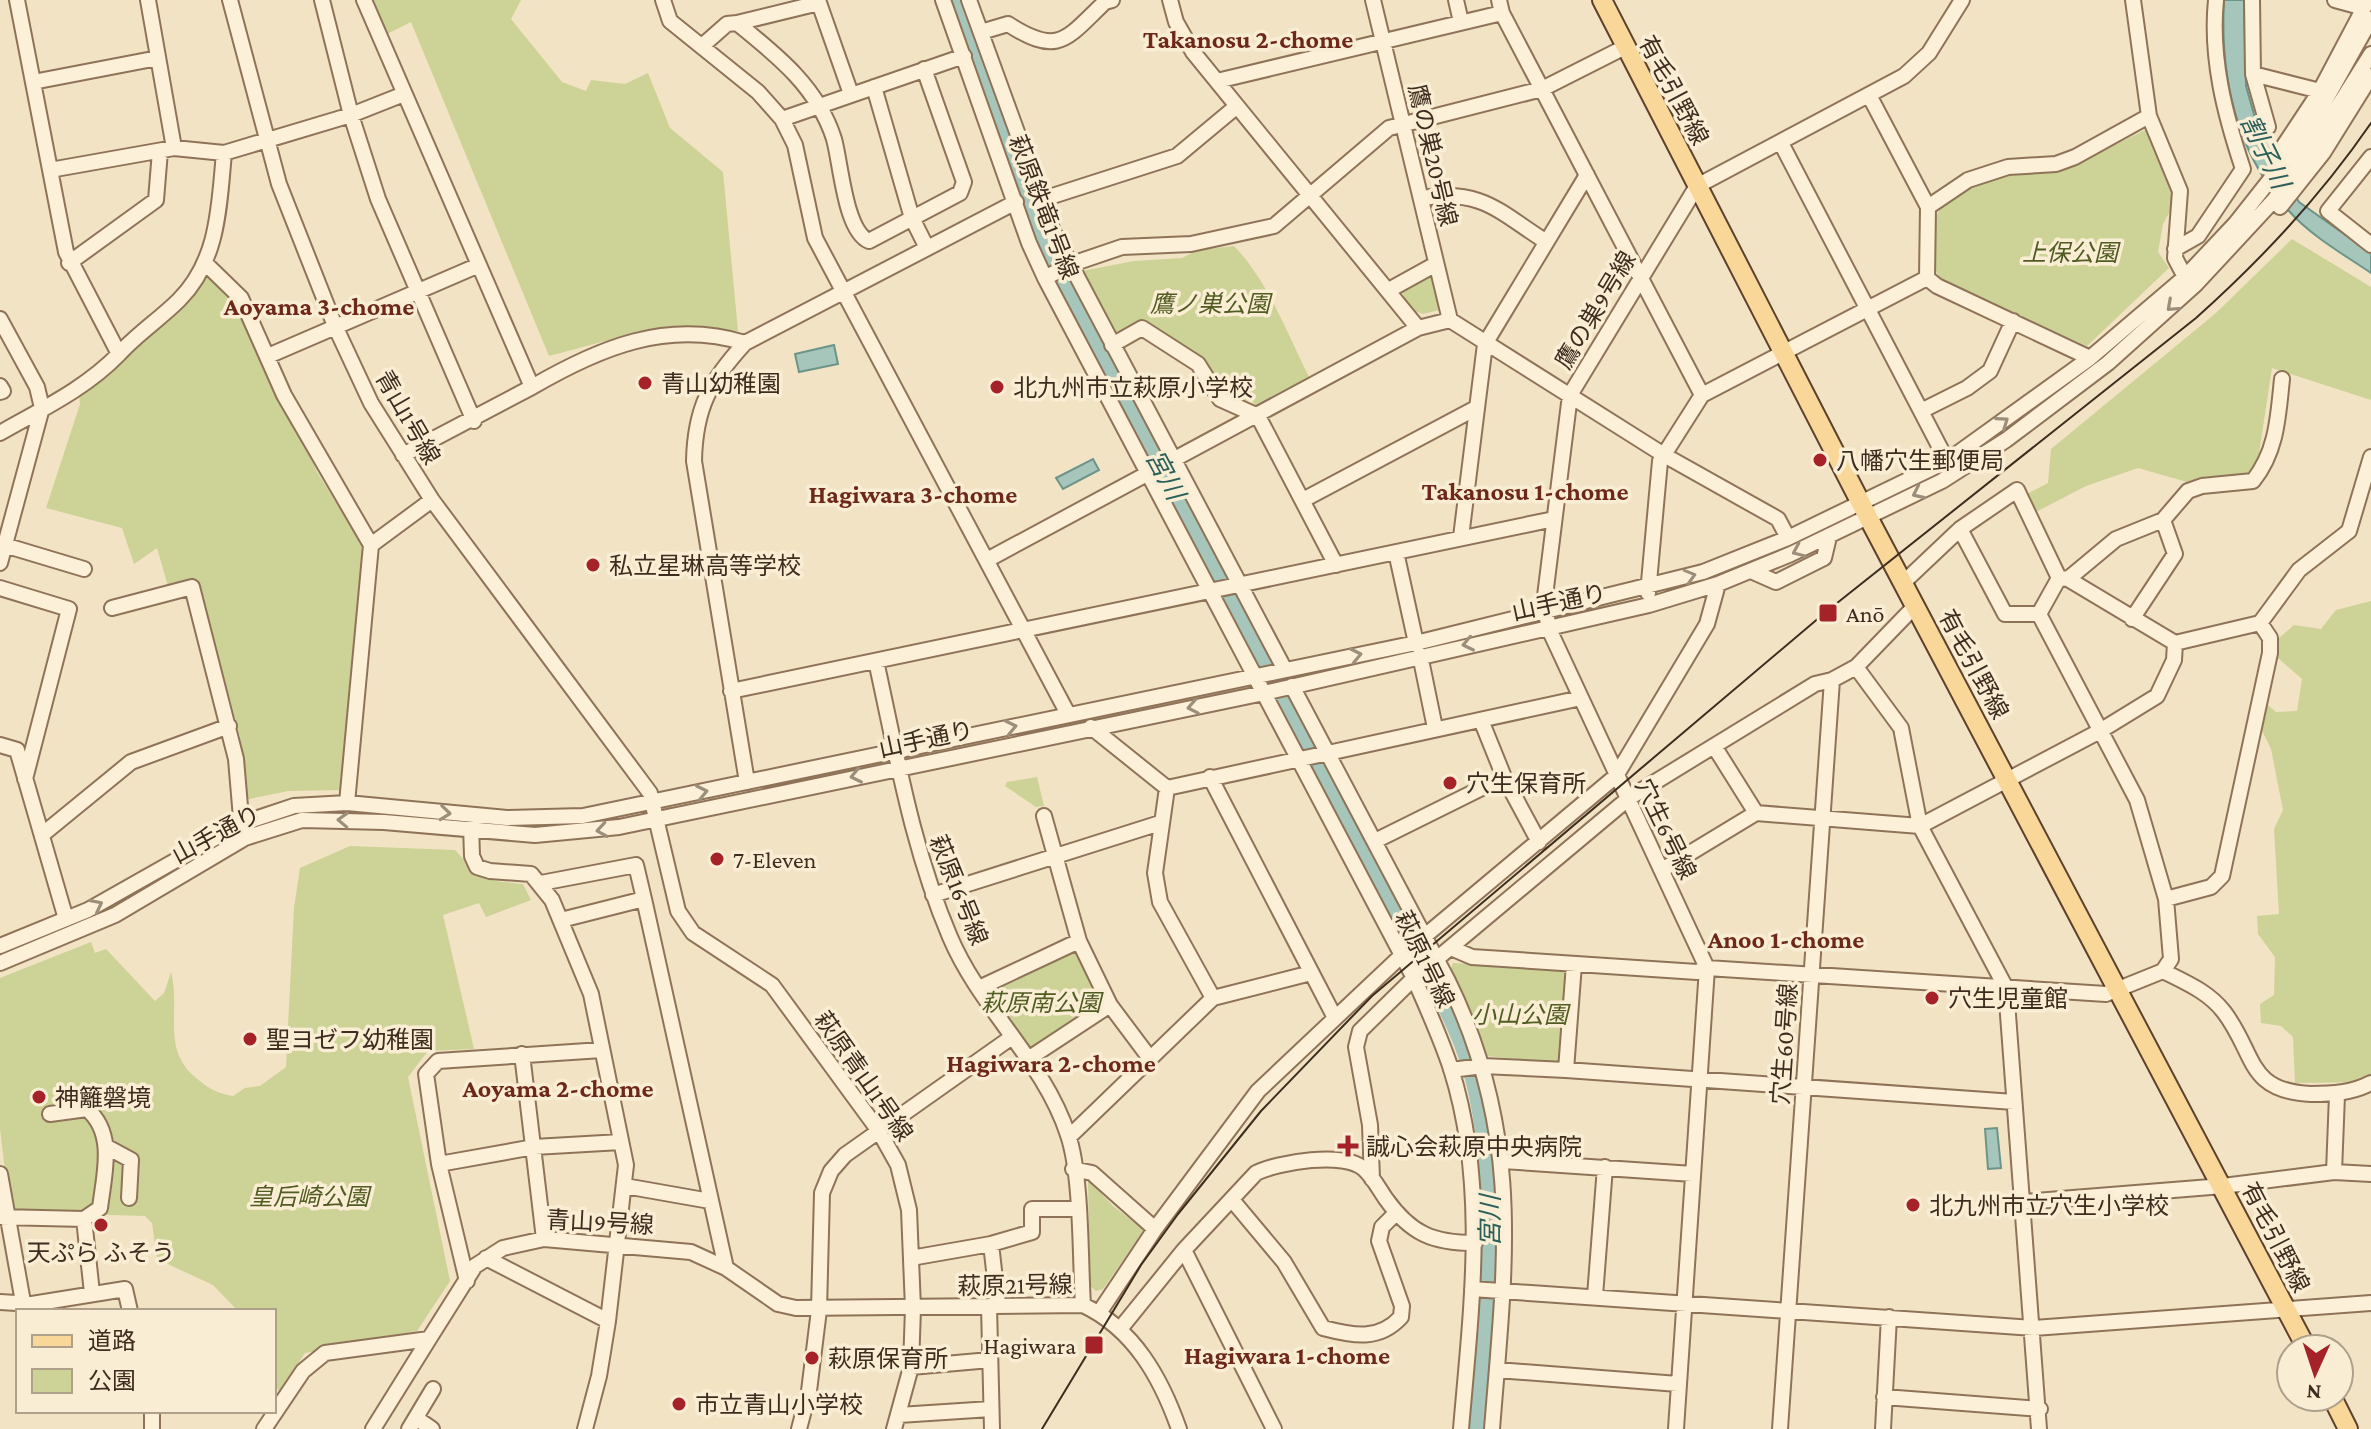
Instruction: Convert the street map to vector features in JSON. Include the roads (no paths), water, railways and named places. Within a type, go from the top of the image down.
[{"type":"main road","name":"有毛引野線","points":[[1602,0],[1865,509],[2299,1333]]},
{"type":"street","points":[[17,0],[69,263],[119,354]]},
{"type":"street","points":[[69,263],[156,200],[167,149],[158,58],[148,0]]},
{"type":"street","name":"青山1号線","points":[[230,0],[237,36],[269,139],[279,184],[335,326],[371,403],[432,500],[638,774],[653,802]]},
{"type":"street","points":[[322,0],[351,115],[378,199],[474,421]]},
{"type":"street","points":[[364,0],[532,387]]},
{"type":"street","points":[[663,0],[670,21],[758,92],[782,119],[795,145],[815,238],[837,282],[845,289],[1068,714]]},
{"type":"street","name":"萩原鉄竜1号線","points":[[943,0],[1029,243],[1057,272],[1152,472],[1226,588],[1258,675]]},
{"type":"street","points":[[969,0],[1040,200],[1057,272],[1112,345],[1171,459],[1226,588],[1282,671]]},
{"type":"street","points":[[981,32],[1008,24],[1033,41],[1052,44],[1068,38],[1105,2],[1112,0]]},
{"type":"street","points":[[1170,0],[1176,22],[1193,52],[1313,195],[1418,328]]},
{"type":"street","name":"鷹の巣20号線","points":[[1373,0],[1450,320]]},
{"type":"street","points":[[1456,0],[1461,22]]},
{"type":"street","points":[[1697,186],[1870,97],[1904,76],[1929,53],[1962,0]]},
{"type":"street","points":[[2133,0],[2149,116],[2180,191],[2175,258],[2191,280]]},
{"type":"street","points":[[2175,249],[2198,236],[2243,169],[2221,89],[2215,46],[2216,0]]},
{"type":"street","points":[[2252,0],[2253,74],[2268,127]]},
{"type":"street","points":[[2335,0],[2368,9]]},
{"type":"street","points":[[702,46],[727,24],[818,1],[851,94]]},
{"type":"street","points":[[1217,81],[1461,22],[1500,7],[1702,395]]},
{"type":"street","points":[[2224,246],[2231,215],[2278,155],[2368,9]]},
{"type":"street","points":[[2240,228],[2307,133],[2368,9]]},
{"type":"street","points":[[737,23],[781,59],[821,104],[834,140],[853,224],[861,237],[869,241],[960,193],[964,182],[924,69]]},
{"type":"street","points":[[1057,272],[1122,247],[1191,244],[1251,234],[1274,226],[1389,128],[1542,89],[1625,47]]},
{"type":"street","points":[[1865,509],[1942,481],[2006,440],[2108,363],[2224,246],[2310,151],[2371,54]]},
{"type":"street","points":[[782,119],[964,56]]},
{"type":"street","points":[[33,82],[158,58]]},
{"type":"street","points":[[2253,74],[2320,91]]},
{"type":"street","points":[[2224,246],[2265,225],[2323,153],[2371,76]]},
{"type":"street","points":[[874,87],[912,218],[926,246]]},
{"type":"street","points":[[50,170],[167,149],[224,153],[351,115],[404,94]]},
{"type":"street","points":[[1870,97],[1928,207],[1927,278]]},
{"type":"street","points":[[1040,200],[1177,156],[1237,106]]},
{"type":"street","points":[[1928,207],[1968,180],[2008,167],[2056,164],[2075,157],[2149,116]]},
{"type":"street","points":[[1781,143],[1947,461]]},
{"type":"street","points":[[0,433],[99,375],[180,298],[205,263],[217,232],[224,153]]},
{"type":"street","points":[[2371,157],[2328,211],[2371,245]]},
{"type":"street","points":[[1461,537],[1485,344],[1587,175]]},
{"type":"street","name":"鷹の巣9号線","points":[[1545,612],[1570,395],[1697,186]]},
{"type":"street","points":[[1422,198],[1463,194],[1479,198],[1545,241]]},
{"type":"street","points":[[747,782],[694,461],[695,428],[717,374],[745,343],[926,246],[1016,202]]},
{"type":"street","points":[[205,263],[241,298],[268,356],[267,361],[310,445],[371,545],[347,803]]},
{"type":"street","points":[[1389,290],[1436,264]]},
{"type":"street","points":[[268,356],[479,265]]},
{"type":"street","points":[[1649,605],[1660,461],[1702,395],[1927,278]]},
{"type":"street","points":[[1927,278],[1937,286],[2090,358]]},
{"type":"street","points":[[1865,509],[1947,461],[2090,358],[2191,280]]},
{"type":"street","points":[[0,319],[37,387],[42,408],[0,563]]},
{"type":"street","points":[[987,560],[1418,328],[1450,320],[1664,455],[1778,519],[1788,538]]},
{"type":"street","points":[[1921,411],[1967,388],[1990,371],[2013,321]]},
{"type":"street","points":[[1112,345],[1142,328],[1198,364],[1220,399],[1258,416],[1336,565]]},
{"type":"street","points":[[403,455],[474,421],[595,353],[644,337],[716,334],[745,343]]},
{"type":"street","points":[[2039,614],[2063,579],[2116,539],[2163,520],[2188,491],[2202,486],[2253,481],[2268,462],[2277,430],[2282,379]]},
{"type":"street","points":[[0,386],[3,391],[0,392]]},
{"type":"street","points":[[1303,500],[1476,408]]},
{"type":"street","points":[[1904,582],[1960,529],[2017,490],[2063,579],[2175,643],[2260,623],[2299,570],[2349,531],[2368,484],[2371,457]]},
{"type":"street","points":[[371,545],[432,500]]},
{"type":"street","name":"山手通り","points":[[0,963],[115,915],[242,831],[302,820],[333,819],[471,832],[569,834],[654,818],[896,760],[1068,714],[1258,675],[1548,627],[1649,605],[1751,571],[1776,582],[1824,558],[1829,537],[1865,509]]},
{"type":"street","name":"山手通り","points":[[0,946],[66,919],[294,806],[347,803],[471,816],[570,817],[747,782],[1091,727],[1267,692],[1545,612],[1703,572],[1865,509]]},
{"type":"street","points":[[731,691],[1554,519]]},
{"type":"street","points":[[2132,619],[2175,554],[2163,520]]},
{"type":"street","points":[[1960,529],[2005,614],[2039,614]]},
{"type":"street","points":[[4,545],[84,569]]},
{"type":"street","points":[[1396,552],[1435,728]]},
{"type":"street","points":[[1099,1313],[1155,1229],[1258,1091],[1401,956],[1616,776],[1707,624],[1718,584]]},
{"type":"street","points":[[112,608],[192,587],[236,759],[242,831]]},
{"type":"street","points":[[0,588],[69,609],[25,779]]},
{"type":"street","points":[[1372,1179],[1370,1125],[1356,1047],[1360,1031],[1414,978],[1629,798],[1815,684],[1832,680],[1856,667],[1916,605]]},
{"type":"street","name":"穴生6号線","points":[[1545,612],[1548,627],[1707,968]]},
{"type":"street","points":[[1451,948],[1472,957],[1697,972],[1707,968],[1811,973],[2006,988],[2118,991],[2163,971],[2171,959],[2166,899],[2137,800],[2039,614]]},
{"type":"street","points":[[2166,899],[2211,887],[2222,876],[2270,653],[2270,638],[2260,623]]},
{"type":"street","points":[[1662,870],[1756,813],[1920,826],[2100,731],[2157,696],[2174,660],[2175,643]]},
{"type":"street","name":"萩原16号線","points":[[876,661],[911,831],[952,942],[1050,1094],[1069,1137],[1083,1305]]},
{"type":"street","points":[[1856,667],[1901,728],[1920,826],[2006,988],[2034,1328],[2039,1429]]},
{"type":"street","name":"萩原1号線","points":[[1258,675],[1414,978],[1451,1070],[1468,1145],[1475,1243],[1475,1289],[1461,1429]]},
{"type":"street","name":"穴生60号線","points":[[1780,1429],[1820,818],[1832,680]]},
{"type":"street","points":[[1290,686],[1436,959],[1469,1024],[1483,1066],[1503,1161],[1497,1370],[1492,1429]]},
{"type":"street","points":[[1167,788],[1581,698]]},
{"type":"street","points":[[1481,720],[1504,777],[1539,842]]},
{"type":"street","points":[[43,834],[131,762],[229,726]]},
{"type":"street","points":[[1091,727],[1167,788]]},
{"type":"street","points":[[0,745],[17,750],[66,919]]},
{"type":"street","points":[[1714,746],[1756,813]]},
{"type":"street","points":[[1210,777],[1334,1016]]},
{"type":"street","points":[[1375,841],[1504,777]]},
{"type":"street","points":[[1167,788],[1155,873],[1160,902],[1213,998]]},
{"type":"street","name":"萩原青山1号線","points":[[653,802],[654,818],[678,911],[693,933],[772,985],[879,1131],[898,1165],[909,1210],[913,1308],[911,1367],[896,1422]]},
{"type":"street","points":[[471,816],[472,856],[477,867],[531,874],[541,883],[561,920],[591,994],[626,1165],[608,1321],[599,1376],[585,1429]]},
{"type":"street","points":[[1044,816],[1079,941],[1110,1005],[1149,1057]]},
{"type":"street","points":[[933,895],[1160,823]]},
{"type":"street","points":[[541,883],[636,865],[726,1268]]},
{"type":"street","points":[[561,920],[644,899]]},
{"type":"street","points":[[979,988],[1079,941]]},
{"type":"street","points":[[1566,1070],[1574,964]]},
{"type":"street","points":[[1676,1429],[1707,968]]},
{"type":"street","points":[[2163,971],[2219,1006],[2266,1083],[2287,1093],[2337,1095],[2371,1083]]},
{"type":"street","points":[[1069,1137],[1213,998],[1311,973]]},
{"type":"street","points":[[1028,1059],[1110,1005]]},
{"type":"street","points":[[799,1429],[809,1391],[819,1310],[822,1193],[831,1171],[845,1155],[1012,1037]]},
{"type":"street","points":[[467,1281],[439,1164],[426,1074],[438,1061],[602,1050]]},
{"type":"street","points":[[522,1054],[544,1239]]},
{"type":"street","points":[[1451,1070],[1483,1066],[1566,1070],[2014,1102]]},
{"type":"street","points":[[2334,1172],[2337,1095]]},
{"type":"street","points":[[3,1217],[84,1219],[100,1208],[107,1147],[98,1119],[87,1109],[50,1114]]},
{"type":"street","points":[[439,1164],[534,1147],[621,1142]]},
{"type":"street","points":[[107,1147],[131,1160],[129,1198]]},
{"type":"street","points":[[1116,1326],[1256,1173],[1270,1166],[1298,1161],[1349,1161],[1362,1167],[1396,1213],[1429,1239],[1444,1243],[1475,1243]]},
{"type":"street","points":[[1503,1161],[1693,1174]]},
{"type":"street","points":[[1595,1296],[1605,1167]]},
{"type":"street","points":[[1073,1169],[1092,1173],[1155,1229]]},
{"type":"street","points":[[2024,1202],[2223,1186],[2334,1172],[2371,1174]]},
{"type":"street","points":[[0,1174],[3,1217],[23,1302]]},
{"type":"street","points":[[625,1186],[710,1201]]},
{"type":"street","points":[[1233,1201],[1284,1262],[1323,1328],[1364,1334],[1381,1334],[1401,1317],[1402,1306],[1379,1241],[1382,1227],[1396,1213]]},
{"type":"street","points":[[911,1258],[991,1244],[1032,1232],[1032,1209],[1077,1209]]},
{"type":"street","points":[[84,1219],[92,1293]]},
{"type":"street","name":"青山9号線","points":[[373,1429],[475,1266],[523,1241],[544,1239],[691,1252],[726,1268],[778,1304],[819,1310],[913,1308]]},
{"type":"street","points":[[991,1244],[992,1429]]},
{"type":"street","points":[[1184,1250],[1274,1429]]},
{"type":"street","points":[[486,1258],[608,1321]]},
{"type":"street","points":[[0,1302],[32,1304],[125,1289],[130,1309]]},
{"type":"street","points":[[1475,1289],[2034,1328],[2371,1303]]},
{"type":"street","name":"萩原21号線","points":[[913,1308],[1083,1305],[1116,1326],[1148,1362],[1167,1396],[1179,1429]]},
{"type":"street","points":[[1883,1429],[1889,1317]]},
{"type":"street","points":[[276,1412],[303,1371],[325,1353],[429,1339]]},
{"type":"street","points":[[911,1367],[990,1360]]},
{"type":"street","points":[[1497,1370],[1678,1384]]},
{"type":"street","points":[[432,1429],[412,1423],[433,1389]]},
{"type":"street","points":[[1884,1397],[2040,1409]]},
{"type":"street","points":[[896,1422],[991,1409]]},
{"type":"water","name":"割子川","points":[[2224,0],[2244,0],[2246,86],[2257,125],[2267,146],[2299,202],[2371,253],[2371,273],[2297,219],[2255,163],[2243,138],[2229,85],[2223,29]]},
{"type":"water","points":[[834,345],[838,364],[799,372],[795,354]]},
{"type":"water","points":[[1093,459],[1099,470],[1063,489],[1056,478]]},
{"type":"water","points":[[1997,1128],[2001,1168],[1988,1169],[1985,1129]]},
{"type":"waterway","name":"宮川","points":[[958,0],[1052,265],[1261,649],[1280,698],[1331,784],[1409,934]]},
{"type":"waterway","name":"宮川","points":[[1432,975],[1468,1054],[1484,1125],[1489,1168],[1491,1255],[1479,1429]]},
{"type":"tram line","points":[[1042,1429],[1141,1265],[1178,1214],[1261,1111],[1372,996],[1827,611],[2196,318],[2290,226],[2371,123]]},
{"type":"place","name":"青山幼稚園","points":[[645,383]]},
{"type":"place","name":"北九州市立萩原小学校","points":[[997,387]]},
{"type":"place","name":"八幡穴生郵便局","points":[[1820,460]]},
{"type":"place","name":"私立星琳高等学校","points":[[593,565]]},
{"type":"place","name":"Anō","points":[[1828,613]]},
{"type":"place","name":"穴生保育所","points":[[1450,783]]},
{"type":"place","name":"7-Eleven","points":[[717,859]]},
{"type":"place","name":"穴生児童館","points":[[1932,998]]},
{"type":"place","name":"聖ヨゼフ幼稚園","points":[[250,1039]]},
{"type":"place","name":"神籬磐境","points":[[39,1097]]},
{"type":"place","name":"誠心会萩原中央病院","points":[[1348,1146]]},
{"type":"place","name":"北九州市立穴生小学校","points":[[1913,1205]]},
{"type":"place","name":"天ぷら ふそう","points":[[101,1225]]},
{"type":"place","name":"Hagiwara","points":[[1094,1345]]},
{"type":"place","name":"萩原保育所","points":[[812,1358]]},
{"type":"place","name":"市立青山小学校","points":[[679,1404]]},
{"type":"district","name":"Takanosu 2-chome","points":[[1248,39]]},
{"type":"district","name":"Aoyama 3-chome","points":[[319,306]]},
{"type":"district","name":"Takanosu 1-chome","points":[[1525,491]]},
{"type":"district","name":"Hagiwara 3-chome","points":[[913,494]]},
{"type":"district","name":"Anoo 1-chome","points":[[1786,939]]},
{"type":"district","name":"Hagiwara 2-chome","points":[[1051,1063]]},
{"type":"district","name":"Aoyama 2-chome","points":[[558,1088]]},
{"type":"district","name":"Hagiwara 1-chome","points":[[1287,1355]]},
{"type":"park label","name":"上保公園","points":[[2070,252]]},
{"type":"park label","name":"鷹ノ巣公園","points":[[1210,303]]},
{"type":"park label","name":"萩原南公園","points":[[1041,1002]]},
{"type":"park label","name":"小山公園","points":[[1520,1014]]},
{"type":"park label","name":"皇后崎公園","points":[[309,1196]]}]
